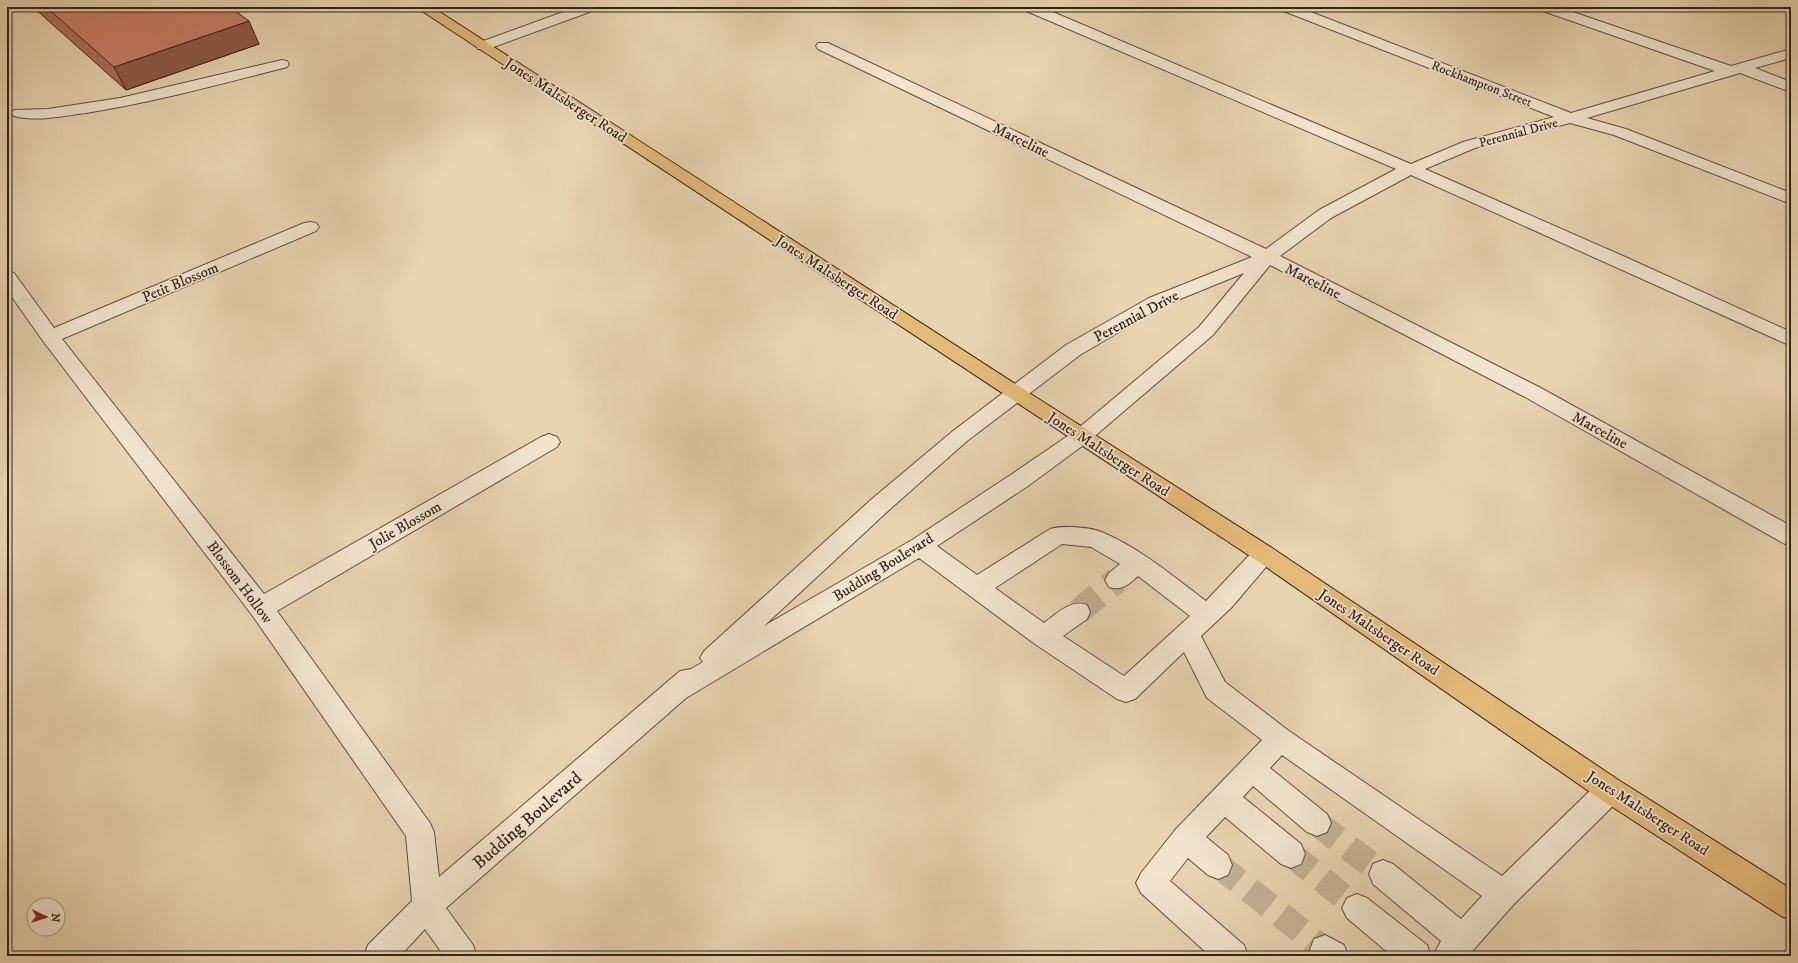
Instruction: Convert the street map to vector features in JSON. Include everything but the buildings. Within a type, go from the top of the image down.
[{"type":"main road","name":"Jones Maltsberger Road","points":[[423,7],[1264,554],[1610,790],[1791,906]]},
{"type":"street","points":[[484,46],[590,7]]},
{"type":"street","points":[[1029,7],[1235,94],[1610,257],[1791,340]]},
{"type":"street","name":"Rockhampton Street","points":[[1286,7],[1570,118],[1620,132],[1791,199]]},
{"type":"street","points":[[1545,7],[1791,87]]},
{"type":"street","name":"Marceline","points":[[824,46],[1267,257],[1532,392],[1791,537]]},
{"type":"street","name":"Perennial Drive","points":[[1016,394],[1073,350],[1156,302],[1267,257],[1326,214],[1395,176],[1469,145],[1570,118],[1791,54]]},
{"type":"street","points":[[19,113],[48,114],[120,103],[282,64]]},
{"type":"street","name":"Petit Blossom","points":[[50,337],[310,228]]},
{"type":"street","name":"Perennial Drive","points":[[1082,436],[1206,331],[1267,257]]},
{"type":"street","name":"Blossom Hollow","points":[[7,277],[50,337],[261,608],[420,832],[427,906]]},
{"type":"street","name":"Budding Boulevard","points":[[379,956],[427,906],[679,689],[881,504],[960,436],[1016,394]]},
{"type":"street","name":"Budding Boulevard","points":[[679,689],[920,546],[1020,480],[1082,436]]},
{"type":"street","name":"Jolie Blossom","points":[[261,608],[549,442]]},
{"type":"street","points":[[976,588],[1058,535],[1096,539],[1137,563],[1206,614]]},
{"type":"street","points":[[920,546],[1044,636],[1126,690],[1188,634],[1206,614],[1222,601],[1264,554]]},
{"type":"street","points":[[1117,580],[1137,563]]},
{"type":"street","points":[[1044,636],[1078,612]]},
{"type":"street","points":[[1188,634],[1216,690],[1280,739],[1504,894]]},
{"type":"street","points":[[1233,956],[1151,883],[1186,838],[1280,739]]},
{"type":"street","points":[[1252,769],[1317,823]]},
{"type":"street","points":[[1383,874],[1455,948],[1504,894],[1610,790]]},
{"type":"street","points":[[1224,799],[1291,854]]},
{"type":"street","points":[[1186,838],[1218,864]]},
{"type":"street","points":[[427,906],[462,956]]},
{"type":"street","points":[[1358,908],[1416,956]]},
{"type":"tunnel","points":[[1078,612],[1117,580]]},
{"type":"tunnel","points":[[1317,823],[1383,874]]},
{"type":"tunnel","points":[[1291,854],[1357,908]]},
{"type":"tunnel","points":[[1218,865],[1325,950]]}]
